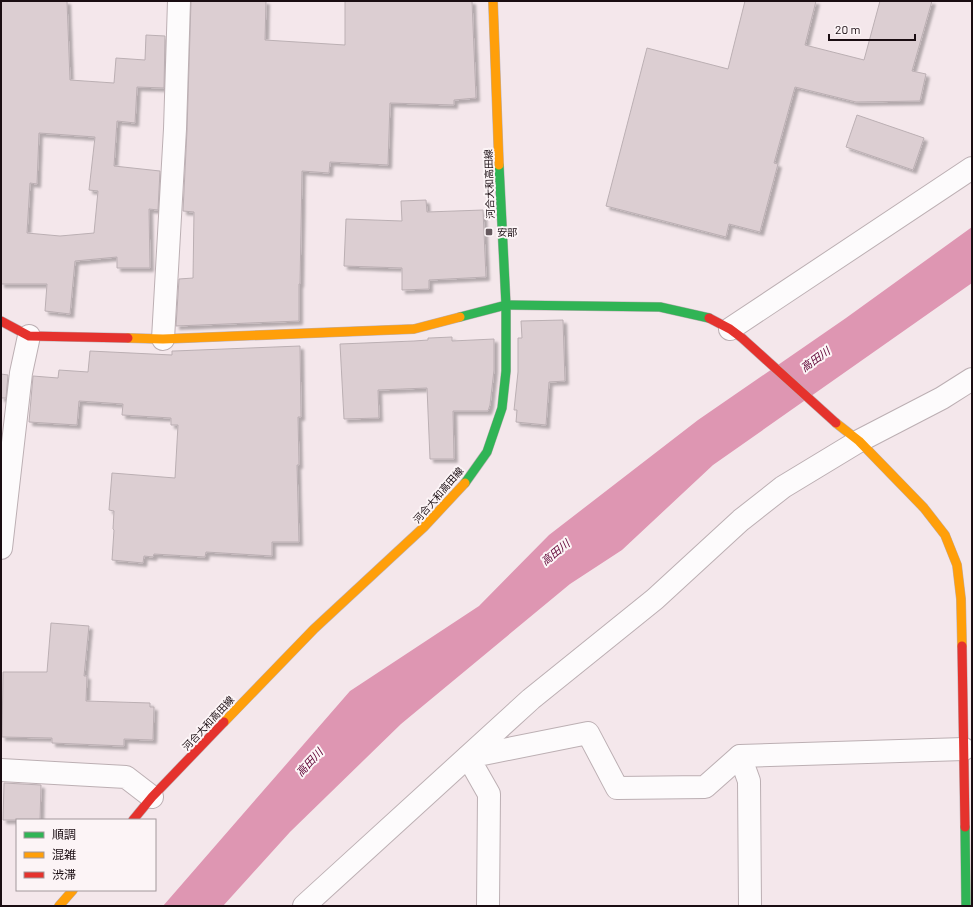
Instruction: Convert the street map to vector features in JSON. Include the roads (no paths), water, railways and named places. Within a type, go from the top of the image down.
[{"type":"street","points":[[163,339],[175,129],[179,1]]},
{"type":"street","name":"河合大和高田線","points":[[134,819],[152,797],[314,629],[424,527],[461,488],[487,452],[502,408],[506,371],[506,306],[500,196],[493,1]]},
{"type":"street","points":[[736,333],[972,168]]},
{"type":"street","points":[[1,321],[29,336],[163,339],[414,329],[506,306],[660,307],[712,319],[736,333],[852,437],[924,508],[945,534],[957,565],[961,599],[966,906]]},
{"type":"street","points":[[1,548],[21,373],[29,336]]},
{"type":"street","points":[[304,906],[531,699],[655,599],[741,520],[783,487],[852,437],[942,398],[972,379]]},
{"type":"street","points":[[468,757],[588,732],[617,788],[705,787],[740,756],[964,749]]},
{"type":"street","points":[[740,756],[748,781],[750,906]]},
{"type":"street","points":[[468,757],[489,794],[488,906]]},
{"type":"street","points":[[1,770],[126,777],[152,797]]},
{"type":"street","points":[[59,906],[72,891]]},
{"type":"water","name":"高田川","points":[[972,227],[972,283],[713,465],[622,550],[570,584],[401,724],[290,832],[223,906],[163,906],[350,691],[479,606],[549,535],[698,420],[846,318]]},
{"type":"place","name":"安部","points":[[489,232]]}]
